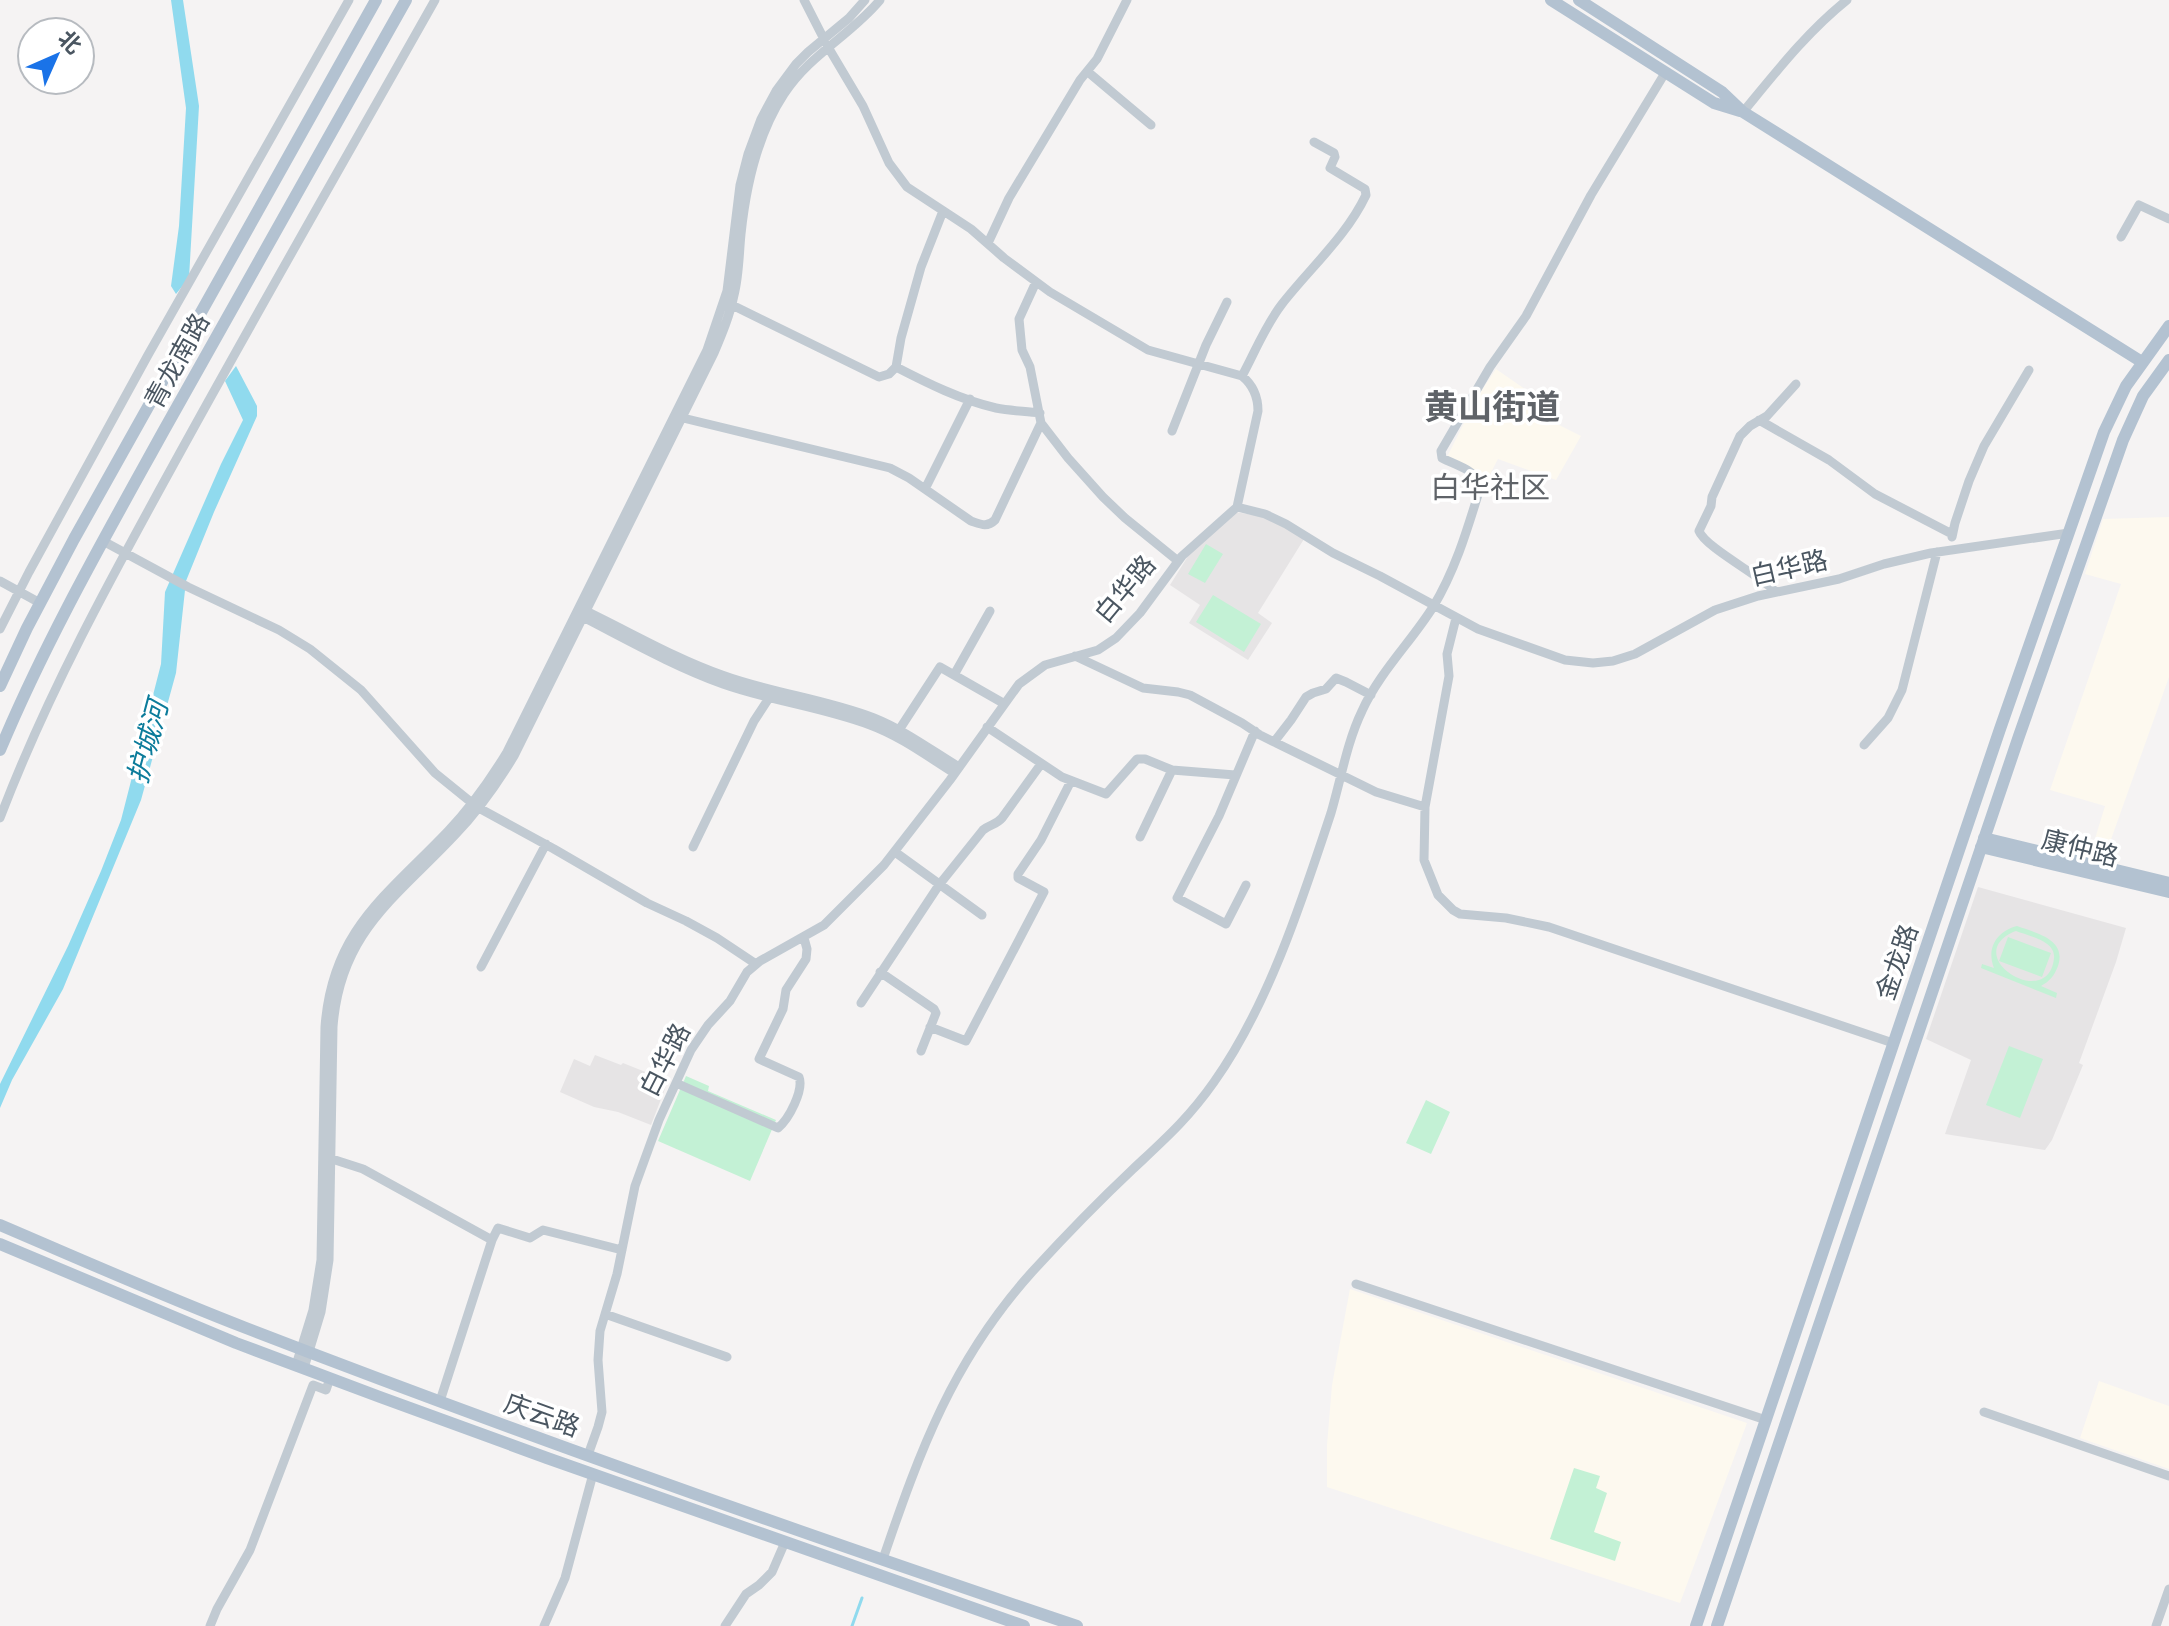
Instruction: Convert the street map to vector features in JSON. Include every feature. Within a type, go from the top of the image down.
[{"type":"main road","name":"青龙南路","points":[[0,686],[40,603],[162,380],[376,0]]},
{"type":"main road","name":"青龙南路","points":[[0,750],[50,640],[103,541],[406,0]]},
{"type":"main road","points":[[1551,0],[1714,103],[1743,112]]},
{"type":"main road","points":[[1579,0],[1722,92],[1743,112],[2142,362]]},
{"type":"main road","name":"金龙路","points":[[1696,1626],[1893,1043],[2111,416],[2126,386],[2169,326]]},
{"type":"main road","name":"金龙路","points":[[1717,1626],[2088,537],[2129,424],[2143,396],[2169,360]]},
{"type":"main road","name":"康仲路","points":[[1983,843],[2169,883]]},
{"type":"main road","name":"康仲路","points":[[1983,843],[2169,892]]},
{"type":"main road","name":"庆云路","points":[[0,1225],[228,1321],[440,1401],[1077,1626]]},
{"type":"main road","name":"庆云路","points":[[0,1244],[300,1367],[1024,1626]]},
{"type":"street","points":[[0,629],[148,355],[349,0]]},
{"type":"street","points":[[0,818],[57,684],[125,553],[435,0]]},
{"type":"street","points":[[804,0],[863,106],[892,170],[907,187],[988,243],[1036,282],[1148,350],[1242,376],[1255,394],[1258,411],[1237,507]]},
{"type":"street","points":[[300,1367],[321,1312],[328,1269],[334,1015],[346,968],[363,933],[379,912],[457,834],[507,752],[683,418],[714,353],[735,292],[748,186],[761,141],[775,108],[792,82],[865,0]]},
{"type":"street","points":[[581,612],[715,330],[727,291],[740,185],[761,119],[786,77],[808,52],[863,19],[880,0]]},
{"type":"street","points":[[988,243],[1016,186],[1111,34],[1127,0]]},
{"type":"street","points":[[1743,112],[1794,49],[1847,0]]},
{"type":"street","points":[[1088,72],[1151,125]]},
{"type":"street","points":[[883,1559],[926,1438],[952,1385],[980,1339],[1040,1264],[1187,1118],[1236,1050],[1292,921],[1322,839],[1361,712],[1434,606],[1459,554],[1481,485],[1475,475],[1442,458],[1441,451],[1490,367],[1526,316],[1591,195],[1665,73]]},
{"type":"street","points":[[1242,376],[1272,317],[1321,260],[1366,195],[1365,189],[1330,168],[1334,153],[1314,142]]},
{"type":"street","points":[[2121,237],[2139,205],[2169,219]]},
{"type":"street","points":[[732,305],[879,377],[889,374],[896,367],[921,267],[943,211]]},
{"type":"street","points":[[1036,282],[1019,319],[1022,350],[1030,367],[1040,418],[1068,458],[1103,497],[1178,561]]},
{"type":"street","points":[[1172,431],[1227,302]]},
{"type":"street","points":[[896,367],[970,399],[1040,418]]},
{"type":"street","points":[[1954,549],[1952,534],[1969,481],[1984,446],[2029,370]]},
{"type":"street","points":[[1776,592],[1757,575],[1704,541],[1699,529],[1745,430],[1767,416],[1796,384]]},
{"type":"street","points":[[925,489],[970,399]]},
{"type":"street","points":[[683,418],[846,459],[882,465],[900,472],[971,521],[982,525],[995,520],[1040,418]]},
{"type":"street","points":[[1759,420],[1829,460],[1875,494],[1952,534]]},
{"type":"street","name":"白华路","points":[[588,1455],[602,1412],[598,1345],[635,1186],[659,1120],[699,1038],[756,964],[824,925],[895,852],[1019,684],[1053,661],[1098,650],[1125,630],[1178,561],[1237,507],[1265,514],[1286,524],[1333,553],[1478,629],[1565,660],[1583,663],[1602,663],[1635,654],[1715,610],[1776,592],[1839,579],[1884,564],[1937,552],[2069,533]]},
{"type":"street","points":[[103,541],[188,587],[279,630],[327,661],[361,690],[435,773],[475,806],[647,903],[717,938],[756,964]]},
{"type":"street","points":[[1864,745],[1888,718],[1902,690],[1937,552]]},
{"type":"street","points":[[0,581],[40,603]]},
{"type":"street","points":[[954,675],[990,611]]},
{"type":"street","points":[[581,612],[699,674],[738,689],[870,725],[957,770]]},
{"type":"street","points":[[581,612],[720,675],[863,715],[899,730],[957,770]]},
{"type":"street","points":[[1456,618],[1447,654],[1449,676],[1425,807],[1424,860],[1438,895],[1447,905],[1460,914],[1506,918],[1549,927],[1893,1043]]},
{"type":"street","points":[[1074,656],[1143,688],[1190,695],[1274,742],[1376,792],[1425,807]]},
{"type":"street","points":[[899,730],[940,667],[1003,703]]},
{"type":"street","points":[[1274,742],[1306,697],[1324,691],[1336,678],[1371,695]]},
{"type":"street","points":[[693,847],[754,721],[769,698]]},
{"type":"street","points":[[987,727],[1071,781],[1106,794],[1137,759],[1172,770],[1235,775]]},
{"type":"street","points":[[1246,885],[1226,924],[1177,898],[1219,816],[1255,731]]},
{"type":"street","points":[[861,1003],[939,885],[983,830],[1002,818],[1041,764]]},
{"type":"street","points":[[1140,837],[1172,770]]},
{"type":"street","points":[[930,1027],[966,1041],[1044,892],[1018,878],[1018,874],[1041,840],[1071,781]]},
{"type":"street","points":[[306,1351],[321,1260],[325,1027],[334,978],[350,940],[373,906],[475,806]]},
{"type":"street","points":[[481,967],[546,844]]},
{"type":"street","points":[[895,852],[982,915]]},
{"type":"street","points":[[676,1083],[778,1128],[784,1123],[801,1088],[801,1080],[759,1059],[783,1009],[786,990],[806,959],[804,938]]},
{"type":"street","points":[[880,972],[932,1006],[936,1013],[921,1051]]},
{"type":"street","points":[[332,1159],[363,1169],[492,1240]]},
{"type":"street","points":[[440,1401],[498,1228],[530,1238],[543,1230],[622,1250]]},
{"type":"street","points":[[1356,1284],[1766,1420]]},
{"type":"street","points":[[605,1314],[727,1357]]},
{"type":"street","points":[[210,1626],[250,1550],[313,1385],[326,1390],[330,1378]]},
{"type":"street","points":[[1984,1412],[2169,1476]]},
{"type":"street","points":[[544,1626],[565,1578],[593,1474]]},
{"type":"street","points":[[725,1626],[746,1594],[772,1572],[785,1542]]},
{"type":"street","points":[[2156,1626],[2169,1589]]},
{"type":"shaded area","points":[[1496,369],[1532,394],[1525,408],[1581,436],[1556,480],[1498,459],[1488,478],[1447,457],[1476,399]]},
{"type":"shaded area","points":[[1235,512],[1260,516],[1281,524],[1304,539],[1258,613],[1272,623],[1248,660],[1189,623],[1200,605],[1170,585],[1190,553]]},
{"type":"shaded area","points":[[2169,517],[2169,677],[2104,859],[2090,855],[2105,806],[2050,790],[2121,584],[2085,574],[2103,519]]},
{"type":"shaded area","points":[[1978,887],[2126,928],[2079,1063],[2083,1065],[2045,1150],[1945,1134],[1971,1060],[1926,1039]]},
{"type":"shaded area","points":[[595,1055],[668,1081],[651,1125],[618,1112],[594,1107],[560,1092],[574,1059],[590,1066]]},
{"type":"shaded area","points":[[1350,1289],[1747,1423],[1680,1603],[1327,1487],[1332,1385]]},
{"type":"shaded area","points":[[2099,1381],[2169,1406],[2169,1469],[2080,1438]]},
{"type":"green space","points":[[1206,544],[1223,554],[1205,583],[1188,574]]},
{"type":"green space","points":[[1213,595],[1261,624],[1244,652],[1196,622]]},
{"type":"green space","points":[[2017,926],[2048,938],[2058,949],[2058,966],[2041,986],[2057,993],[2056,998],[1981,968],[1982,964],[1994,968],[1992,947],[1999,936]],"holes":[[[2016,931],[2051,947],[2054,958],[2049,973],[2038,980],[2025,980],[2012,975],[2001,965],[1996,954],[1999,943]]]},
{"type":"green space","points":[[2008,937],[2051,953],[2042,977],[1999,961]]},
{"type":"green space","points":[[2009,1046],[2043,1059],[2020,1118],[1986,1105]]},
{"type":"green space","points":[[686,1076],[709,1086],[708,1091],[776,1120],[750,1181],[658,1141]]},
{"type":"green space","points":[[1426,1100],[1450,1112],[1431,1154],[1406,1143]]},
{"type":"green space","points":[[1574,1468],[1600,1476],[1596,1488],[1607,1493],[1594,1532],[1621,1542],[1615,1561],[1550,1539]]},
{"type":"water","points":[[171,0],[183,0],[199,106],[189,278],[176,294],[171,286],[179,226],[186,108]]},
{"type":"water","name":"护城河","points":[[236,366],[257,406],[257,416],[186,581],[176,673],[141,800],[63,989],[12,1080],[0,1108],[0,1084],[68,946],[121,820],[161,664],[165,592],[243,420],[225,381]]},
{"type":"waterway","points":[[852,1626],[862,1598]]},
{"type":"district","name":"黄山街道","points":[[1492,407]]},
{"type":"district","name":"白华社区","points":[[1490,487]]}]
